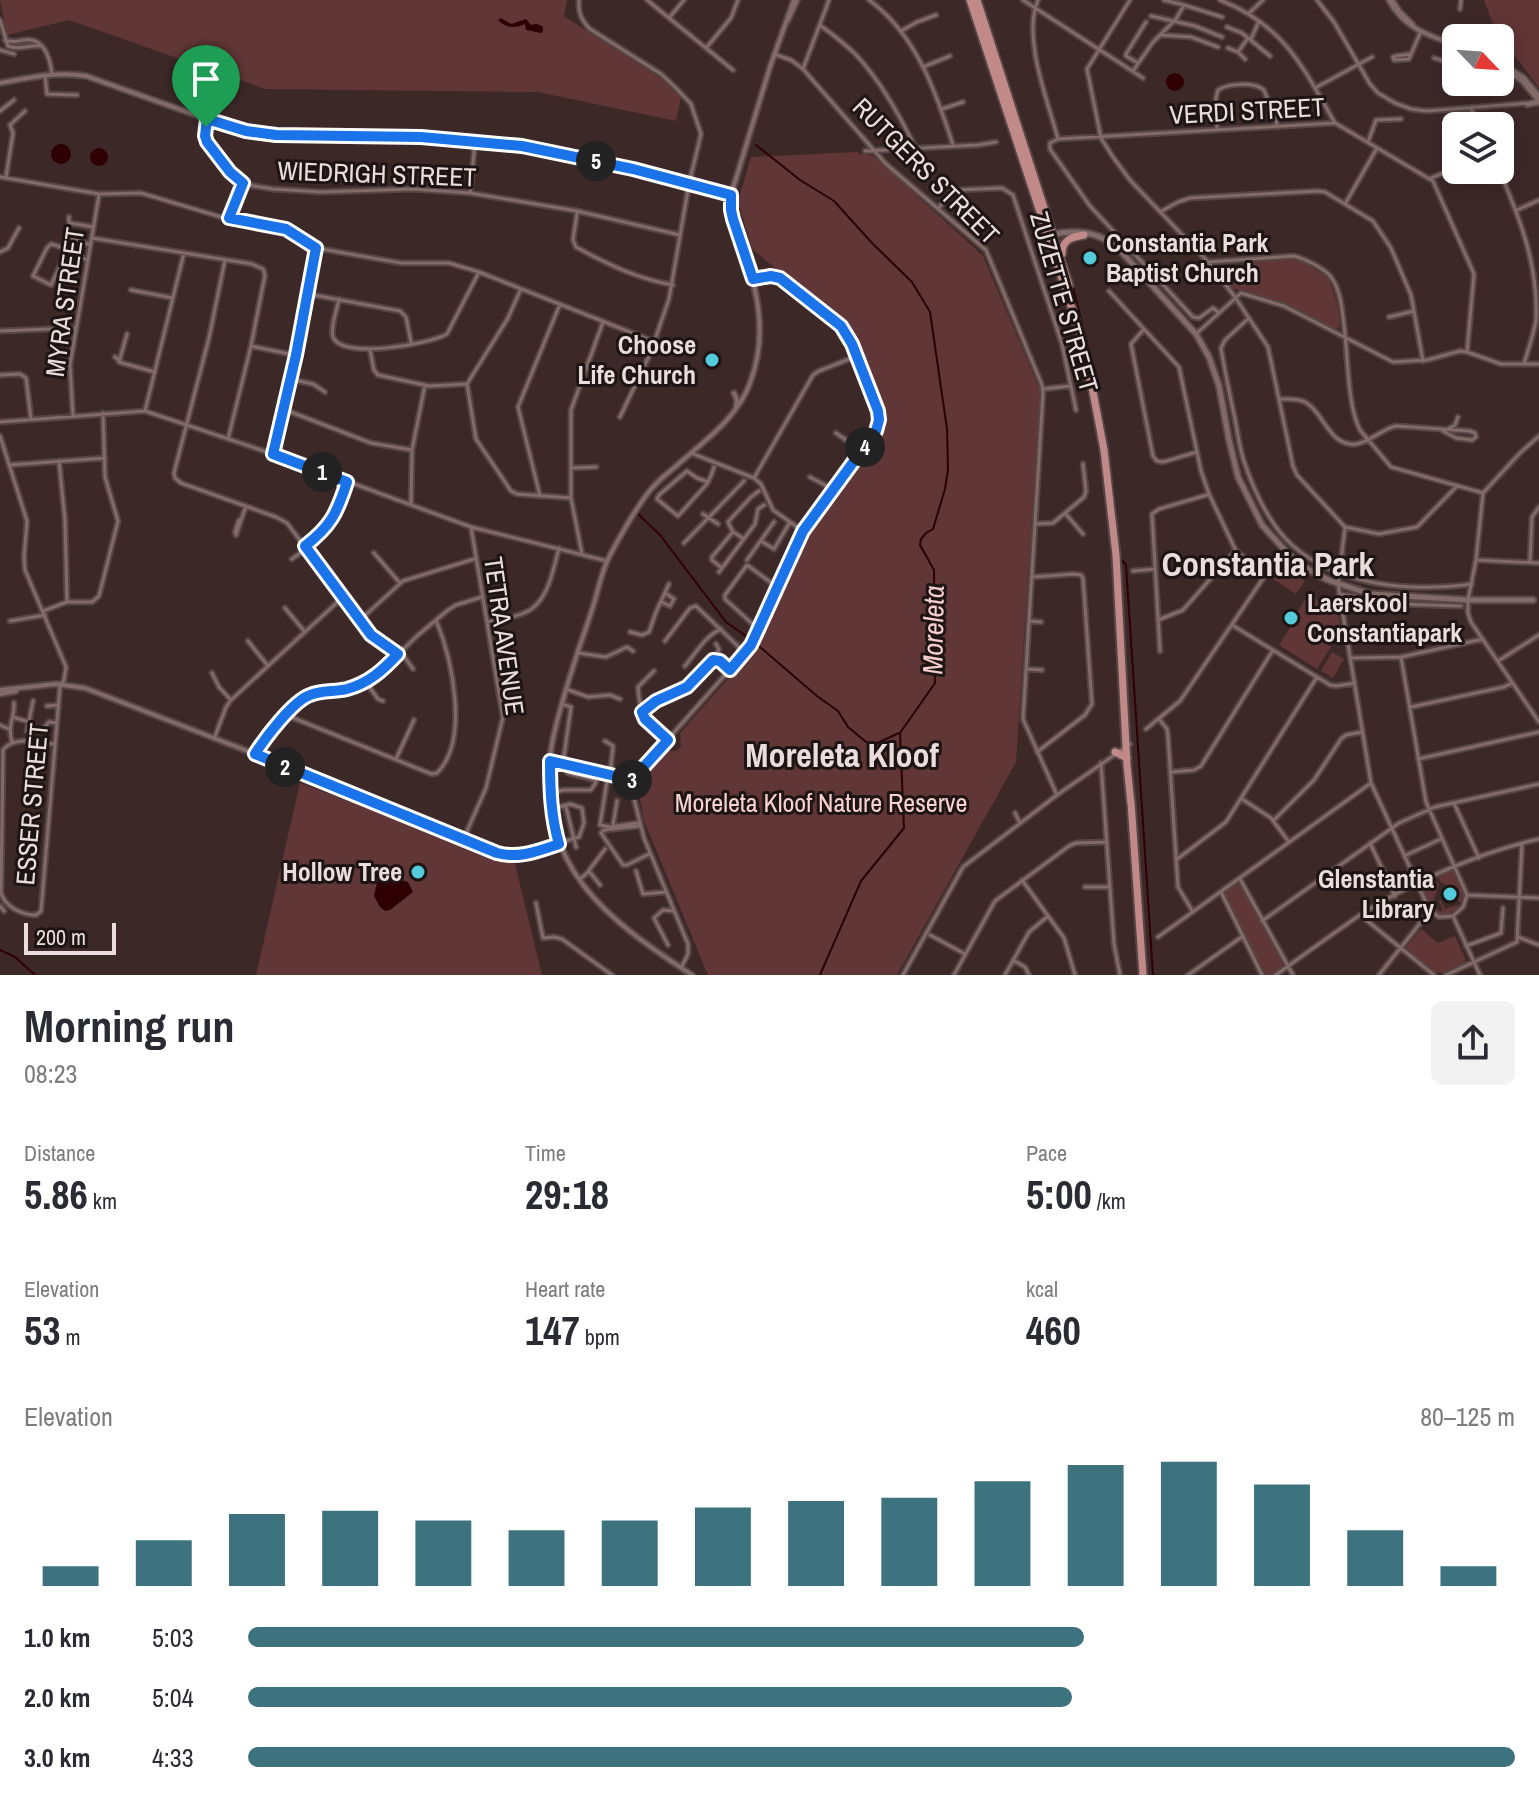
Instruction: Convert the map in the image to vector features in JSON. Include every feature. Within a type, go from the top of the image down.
[{"type":"main road","points":[[970,0],[1062,258],[1079,330]]},
{"type":"main road","points":[[977,0],[1052,236],[1093,392],[1109,488],[1116,555],[1131,804]]},
{"type":"main road","points":[[1052,236],[1073,232],[1095,234],[1116,246],[1196,334],[1215,371],[1238,477],[1264,528],[1304,567],[1338,583],[1376,594],[1536,601]]},
{"type":"main road","points":[[1052,236],[1084,235],[1102,240],[1122,253]]},
{"type":"main road","points":[[1062,258],[1065,241],[1084,235]]},
{"type":"main road","points":[[1128,744],[1143,975]]},
{"type":"main road","points":[[1115,752],[1127,758]]},
{"type":"street","points":[[579,0],[581,19],[590,29],[661,74],[691,104],[701,137],[689,184],[673,285],[655,342],[620,417]]},
{"type":"street","points":[[647,0],[733,70]]},
{"type":"street","points":[[669,18],[684,0]]},
{"type":"street","points":[[706,48],[731,18],[738,0]]},
{"type":"street","points":[[692,975],[624,928],[580,879],[559,844],[552,809],[550,761],[556,723],[607,561],[657,482],[736,410],[747,391],[757,362],[761,325],[759,304],[733,219],[731,195],[774,54],[796,0]]},
{"type":"street","points":[[803,69],[829,0]]},
{"type":"street","points":[[1023,0],[1143,78]]},
{"type":"street","points":[[1038,0],[1032,22],[1035,54],[1058,139],[1050,143],[1050,149],[1086,202],[1193,317],[1199,318],[1213,308],[1219,313]]},
{"type":"street","points":[[1130,0],[1098,48],[1087,71],[1101,138],[1125,174],[1208,262],[1270,351],[1296,472],[1345,527],[1379,534],[1414,529],[1457,486]]},
{"type":"street","points":[[1164,0],[1222,17]]},
{"type":"street","points":[[1220,0],[1259,21],[1288,46],[1335,123]]},
{"type":"street","points":[[1248,14],[1263,0]]},
{"type":"street","points":[[1317,0],[1334,22],[1374,89],[1404,107],[1427,111],[1534,105],[1539,100],[1514,75]]},
{"type":"street","points":[[1391,0],[1399,16],[1421,31],[1442,39]]},
{"type":"street","points":[[1460,9],[1461,0]]},
{"type":"street","points":[[871,1],[901,31],[923,67],[942,109],[953,145]]},
{"type":"street","points":[[1133,71],[1184,5]]},
{"type":"street","points":[[901,31],[936,15]]},
{"type":"street","points":[[1151,16],[1195,26],[1222,37]]},
{"type":"street","points":[[0,20],[8,46],[16,49],[42,46],[51,63],[52,74]]},
{"type":"street","points":[[1238,52],[1250,39],[1259,21]]},
{"type":"street","points":[[1138,63],[1126,54],[1146,22]]},
{"type":"street","points":[[820,25],[864,64],[915,147]]},
{"type":"street","points":[[1227,27],[1238,30],[1270,56]]},
{"type":"street","points":[[1411,54],[1421,31]]},
{"type":"street","points":[[1160,35],[1191,37],[1218,47]]},
{"type":"street","points":[[1228,48],[1245,59]]},
{"type":"street","points":[[0,50],[14,54]]},
{"type":"street","name":"RUTGERS STREET","points":[[774,54],[791,60],[803,69],[893,171],[986,250],[1043,389],[1023,719],[1057,795]]},
{"type":"street","points":[[923,67],[950,56]]},
{"type":"street","points":[[1315,88],[1372,57]]},
{"type":"street","points":[[1434,58],[1442,61]]},
{"type":"street","points":[[0,83],[52,74],[86,76],[246,131],[276,135],[421,137],[534,149],[593,160],[731,195]]},
{"type":"street","points":[[45,75],[47,94],[77,95]]},
{"type":"street","points":[[1217,131],[1216,95],[1225,86],[1260,86],[1266,93],[1278,127]]},
{"type":"street","points":[[0,111],[14,100]]},
{"type":"street","points":[[942,109],[963,102]]},
{"type":"street","points":[[1471,108],[1473,112]]},
{"type":"street","points":[[25,111],[7,124],[13,133],[3,177],[99,194],[141,193],[211,215],[286,229],[316,248],[401,263],[449,263],[655,342]]},
{"type":"street","name":"WIEDRIGH STREET","points":[[207,119],[207,142],[230,172],[243,183],[296,191],[413,189],[470,193],[577,211],[680,235]]},
{"type":"street","points":[[1368,142],[1376,120],[1401,119]]},
{"type":"street","name":"VERDI STREET","points":[[1058,139],[1335,123],[1431,178]]},
{"type":"street","points":[[865,151],[996,142]]},
{"type":"street","points":[[470,193],[475,143]]},
{"type":"street","points":[[1345,204],[1378,147]]},
{"type":"street","points":[[1442,174],[1431,178],[1474,274],[1467,352]]},
{"type":"street","points":[[229,218],[243,183]]},
{"type":"street","points":[[1505,184],[1529,242],[1538,288],[1536,318],[1524,364]]},
{"type":"street","name":"ZUZETTE STREET","points":[[938,209],[956,190],[1002,188],[1013,195],[1062,344],[1076,410]]},
{"type":"street","points":[[1160,212],[1190,198],[1325,192],[1369,218],[1391,248],[1408,287],[1423,361]]},
{"type":"street","name":"MYRA STREET","points":[[73,416],[70,365],[99,194]]},
{"type":"street","points":[[1517,210],[1539,200]]},
{"type":"street","points":[[577,211],[573,238],[576,247],[626,272],[673,285]]},
{"type":"street","points":[[69,217],[69,223],[93,227]]},
{"type":"street","points":[[0,252],[8,248],[19,228]]},
{"type":"street","points":[[68,236],[90,245]]},
{"type":"street","points":[[92,238],[261,266],[265,275],[228,439]]},
{"type":"street","points":[[72,252],[63,260],[51,285],[33,276],[51,244],[72,252],[86,260]]},
{"type":"street","points":[[273,454],[316,248]]},
{"type":"street","points":[[145,411],[184,253]]},
{"type":"street","points":[[1208,262],[1294,256],[1329,274],[1341,301],[1357,424],[1367,440],[1391,467],[1483,493]]},
{"type":"street","points":[[225,260],[175,478],[290,526],[373,637],[400,653],[413,669]]},
{"type":"street","points":[[339,299],[333,333],[343,346],[370,350],[411,344],[445,336],[479,272]]},
{"type":"street","points":[[628,784],[745,653],[803,531],[876,431],[879,415],[848,336],[837,322],[785,281],[774,276],[753,279]]},
{"type":"street","points":[[521,289],[511,312],[467,384],[473,426],[479,444],[513,493],[571,498]]},
{"type":"street","points":[[131,290],[173,298]]},
{"type":"street","points":[[1109,291],[1181,369],[1202,476],[1209,494],[1236,551],[1266,575]]},
{"type":"street","points":[[308,294],[402,312],[406,317],[411,344]]},
{"type":"street","points":[[1196,334],[1235,297],[1244,294],[1278,304],[1393,362],[1423,361],[1453,352],[1467,352],[1499,364],[1539,364]]},
{"type":"street","points":[[540,496],[518,407],[560,304]]},
{"type":"street","points":[[1389,317],[1414,311]]},
{"type":"street","points":[[1249,318],[1225,340],[1221,348],[1245,466],[1265,510],[1288,541],[1306,555],[1355,578],[1399,586],[1472,584]]},
{"type":"street","points":[[582,554],[571,498],[572,407],[603,322]]},
{"type":"street","points":[[0,331],[75,328]]},
{"type":"street","points":[[1144,329],[1131,344],[1153,456],[1163,462],[1197,452]]},
{"type":"street","points":[[119,362],[127,334]]},
{"type":"street","points":[[251,346],[296,355]]},
{"type":"street","points":[[370,350],[376,373],[425,385],[467,384]]},
{"type":"street","points":[[754,478],[813,375],[857,356]]},
{"type":"street","points":[[115,357],[119,362],[155,372]]},
{"type":"street","points":[[0,375],[20,374],[26,378],[31,419]]},
{"type":"street","points":[[290,379],[313,384],[325,392]]},
{"type":"street","points":[[411,505],[412,450],[425,385]]},
{"type":"street","points":[[1043,389],[1070,386]]},
{"type":"street","points":[[736,410],[734,394],[747,391]]},
{"type":"street","points":[[1280,399],[1301,400],[1310,405],[1342,442],[1356,444],[1394,426],[1472,432],[1476,437],[1472,440],[1458,439],[1444,430]]},
{"type":"street","points":[[283,409],[371,443],[412,450]]},
{"type":"street","points":[[0,422],[145,411],[471,527],[607,561]]},
{"type":"street","points":[[10,621],[44,613],[67,602],[92,602],[97,599],[118,521],[108,489],[103,413]]},
{"type":"street","points":[[1444,430],[1455,425],[1458,417]]},
{"type":"street","points":[[836,433],[862,451]]},
{"type":"street","points":[[0,436],[27,521],[24,566],[66,664],[63,684]]},
{"type":"street","points":[[1539,436],[1483,493],[1476,560],[1468,598],[1470,619],[1539,722]]},
{"type":"street","points":[[691,453],[754,478],[761,484],[771,508],[803,531]]},
{"type":"street","points":[[9,465],[105,458]]},
{"type":"street","points":[[59,461],[65,520],[67,602]]},
{"type":"street","points":[[1035,524],[1053,523],[1085,495],[1083,464]]},
{"type":"street","points":[[571,468],[596,467]]},
{"type":"street","points":[[708,482],[687,471],[657,499],[677,517],[708,482],[714,467]]},
{"type":"street","points":[[810,477],[834,490]]},
{"type":"street","points":[[684,543],[744,481]]},
{"type":"street","points":[[292,559],[328,525],[347,482]]},
{"type":"street","points":[[744,539],[733,532],[728,522],[759,491]]},
{"type":"street","points":[[1160,651],[1153,512],[1209,494]]},
{"type":"street","points":[[733,532],[712,557],[721,570],[756,523],[758,509],[764,505]]},
{"type":"street","points":[[235,534],[245,506]]},
{"type":"street","points":[[1530,563],[1532,519],[1539,507]]},
{"type":"street","points":[[1065,513],[1083,534]]},
{"type":"street","points":[[703,514],[718,524]]},
{"type":"street","points":[[747,560],[774,522]]},
{"type":"street","points":[[761,541],[774,549],[790,522]]},
{"type":"street","name":"TETRA AVENUE","points":[[463,840],[485,791],[503,720],[471,527]]},
{"type":"street","points":[[1345,527],[1339,594],[1371,783],[1430,911],[1439,917],[1453,916],[1463,907],[1467,895],[1428,809],[1401,657]]},
{"type":"street","points":[[487,622],[532,609],[545,593],[559,548]]},
{"type":"street","points":[[1146,729],[1180,701],[1284,548]]},
{"type":"street","points":[[1158,620],[1183,610],[1236,551]]},
{"type":"street","points":[[374,553],[400,583]]},
{"type":"street","points":[[360,620],[400,583],[475,558]]},
{"type":"street","points":[[1476,560],[1539,563]]},
{"type":"street","points":[[758,629],[725,599],[725,595],[747,565],[777,587]]},
{"type":"street","points":[[1133,571],[1155,569]]},
{"type":"street","points":[[1032,577],[1074,574],[1081,575],[1084,581],[1092,704],[1085,715],[1037,752]]},
{"type":"street","points":[[630,632],[642,635],[649,632],[669,584]]},
{"type":"street","points":[[660,602],[669,606],[674,600],[665,593]]},
{"type":"street","points":[[1339,594],[1397,604],[1461,606]]},
{"type":"street","points":[[214,739],[231,700],[343,597]]},
{"type":"street","points":[[255,754],[286,715],[307,695],[348,688],[380,673],[452,607],[482,597]]},
{"type":"street","points":[[665,641],[694,606],[745,653]]},
{"type":"street","points":[[285,608],[305,632]]},
{"type":"street","points":[[286,715],[435,774],[444,765],[456,725],[447,652],[436,620]]},
{"type":"street","points":[[1029,621],[1041,622]]},
{"type":"street","points":[[1232,625],[1334,686],[1355,683]]},
{"type":"street","points":[[685,666],[709,637],[721,629]]},
{"type":"street","points":[[1498,661],[1539,635]]},
{"type":"street","points":[[1351,658],[1401,657],[1483,639]]},
{"type":"street","points":[[248,641],[268,666]]},
{"type":"street","points":[[642,712],[656,701],[687,687],[715,660],[719,647],[716,644]]},
{"type":"street","points":[[578,653],[606,657],[627,647],[633,651]]},
{"type":"street","points":[[1171,772],[1194,770],[1201,766],[1273,650]]},
{"type":"street","points":[[715,660],[730,670]]},
{"type":"street","points":[[1026,669],[1042,670]]},
{"type":"street","points":[[654,671],[639,685],[642,712],[645,719],[668,740]]},
{"type":"street","points":[[212,673],[231,700]]},
{"type":"street","points":[[1176,860],[1225,824],[1317,677]]},
{"type":"street","points":[[365,681],[383,701]]},
{"type":"street","points":[[1410,708],[1507,687],[1512,683]]},
{"type":"street","points":[[0,692],[63,684],[85,688],[509,856],[530,853],[579,837],[583,828],[582,808],[570,804],[552,809]]},
{"type":"street","name":"ESSER STREET","points":[[1,902],[25,915],[36,915],[41,911],[58,705],[63,684]]},
{"type":"street","points":[[566,689],[588,697],[610,695],[620,699]]},
{"type":"street","points":[[27,731],[33,701]]},
{"type":"street","points":[[12,742],[9,729],[14,703]]},
{"type":"street","points":[[562,704],[571,707],[564,756]]},
{"type":"street","points":[[47,706],[58,705]]},
{"type":"street","points":[[12,717],[29,722]]},
{"type":"street","points":[[1159,719],[1168,732],[1179,890],[1193,912]]},
{"type":"street","points":[[396,759],[414,720]]},
{"type":"street","points":[[44,728],[49,722],[57,723]]},
{"type":"street","points":[[0,725],[9,729]]},
{"type":"street","points":[[1274,820],[1314,780],[1342,738],[1363,732]]},
{"type":"street","points":[[1418,759],[1539,732]]},
{"type":"street","points":[[4,911],[1,902],[1,759],[4,747],[19,741],[55,744]]},
{"type":"street","points":[[605,741],[613,746],[610,775]]},
{"type":"street","points":[[903,975],[959,871],[1128,744]]},
{"type":"street","points":[[550,761],[610,775],[628,784],[639,825],[689,946],[681,968]]},
{"type":"street","points":[[1101,763],[1114,948],[1120,975]]},
{"type":"street","points":[[551,794],[563,790],[591,790],[596,782],[568,773]]},
{"type":"street","points":[[607,781],[601,826],[639,825]]},
{"type":"street","points":[[1158,937],[1371,783]]},
{"type":"street","points":[[1262,921],[1391,827],[1428,809],[1539,784]]},
{"type":"street","points":[[1242,799],[1274,820],[1289,842]]},
{"type":"street","points":[[613,826],[617,801]]},
{"type":"street","points":[[1454,803],[1479,858]]},
{"type":"street","points":[[566,807],[576,847]]},
{"type":"street","points":[[1015,813],[1020,823]]},
{"type":"street","points":[[639,825],[601,833],[623,865],[650,853]]},
{"type":"street","points":[[1404,856],[1441,839]]},
{"type":"street","points":[[1276,975],[1360,915],[1417,884],[1454,867],[1522,842],[1539,839]]},
{"type":"street","points":[[954,975],[995,901],[1069,846],[1107,842]]},
{"type":"street","points":[[1446,975],[1516,943],[1522,842]]},
{"type":"street","points":[[1370,843],[1395,896]]},
{"type":"street","points":[[580,879],[605,849]]},
{"type":"street","points":[[589,871],[600,885]]},
{"type":"street","points":[[636,871],[643,893],[666,892]]},
{"type":"street","points":[[1240,879],[1293,975]]},
{"type":"street","points":[[1022,880],[1064,938],[1075,975]]},
{"type":"street","points":[[1085,887],[1110,887]]},
{"type":"street","points":[[1221,892],[1262,975]]},
{"type":"street","points":[[1467,895],[1539,898]]},
{"type":"street","points":[[536,903],[543,938],[562,939],[612,975]]},
{"type":"street","points":[[1466,946],[1501,933],[1503,908]]},
{"type":"street","points":[[668,945],[654,918],[663,910],[674,911]]},
{"type":"street","points":[[1379,975],[1430,911]]},
{"type":"street","points":[[1360,915],[1434,975]]},
{"type":"street","points":[[1005,975],[1029,932],[1048,916]]},
{"type":"street","points":[[1453,916],[1480,975]]},
{"type":"street","points":[[930,935],[965,954]]},
{"type":"street","points":[[1188,975],[1243,936]]},
{"type":"street","points":[[1518,937],[1539,945]]},
{"type":"street","points":[[1013,960],[1025,967],[1029,975]]},
{"type":"green space","points":[[0,0],[567,0],[564,16],[682,92],[676,121],[538,92],[265,89],[69,20],[7,35]]},
{"type":"green space","points":[[1484,0],[1539,0],[1539,88],[1514,55],[1514,24],[1493,24]]},
{"type":"green space","name":"Moreleta Kloof Nature Reserve","points":[[857,152],[875,157],[983,256],[1040,390],[1016,762],[897,975],[708,975],[644,821],[637,782],[664,751],[677,751],[681,746],[680,733],[753,651],[808,531],[879,432],[882,412],[848,328],[752,249],[738,202],[751,157]]},
{"type":"green space","points":[[1298,259],[1328,277],[1337,302],[1340,326],[1335,330],[1282,302],[1231,288],[1227,283],[1228,279],[1252,277],[1251,261]]},
{"type":"green space","points":[[1279,564],[1305,581],[1296,594],[1270,577]]},
{"type":"green space","points":[[1311,596],[1338,613],[1340,625],[1327,644],[1331,647],[1317,669],[1279,645],[1305,599],[1308,601]]},
{"type":"green space","points":[[1332,652],[1344,659],[1333,678],[1321,671]]},
{"type":"green space","points":[[300,783],[515,864],[542,975],[256,975]]},
{"type":"green space","points":[[1454,872],[1464,892],[1463,904],[1458,901],[1459,890],[1439,879],[1438,876]]},
{"type":"green space","points":[[1434,879],[1439,885],[1433,902],[1436,910],[1443,910],[1441,900],[1445,909],[1457,905],[1460,909],[1452,913],[1450,910],[1451,914],[1444,915],[1431,908],[1421,887]]},
{"type":"green space","points":[[1236,883],[1241,886],[1283,964],[1274,975],[1264,975],[1225,896],[1226,890]]},
{"type":"green space","points":[[1421,929],[1438,943],[1455,936],[1465,963],[1442,973],[1435,972],[1407,949]]},
{"type":"shaded area","points":[[501,18],[511,24],[526,19],[531,25],[543,27],[543,31],[526,30],[525,24],[507,26],[498,20]]},
{"type":"shaded area","points":[[1175,73],[1184,82],[1175,91],[1166,82]]},
{"type":"shaded area","points":[[57,144],[65,144],[71,154],[65,164],[57,164],[51,158],[51,150]]},
{"type":"shaded area","points":[[99,148],[108,157],[99,166],[90,157]]},
{"type":"shaded area","points":[[393,878],[408,882],[413,892],[385,911],[374,896],[377,882]]},
{"type":"waterway","name":"Moreleta","points":[[756,145],[800,180],[834,201],[912,282],[930,312],[947,429],[945,489],[933,529],[921,539],[920,545],[934,570],[935,683],[900,733],[904,828],[861,881],[820,975]]},
{"type":"waterway","points":[[1065,256],[1089,351],[1113,488],[1120,558],[1126,565],[1153,975]]},
{"type":"waterway","points":[[636,512],[660,535],[726,622],[838,711],[848,727],[871,746],[899,733]]},
{"type":"waterway","points":[[0,950],[15,957],[35,975]]},
{"type":"place","name":"Constantia Park Baptist Church","points":[[1090,258]]},
{"type":"place","name":"Choose Life Church","points":[[712,360]]},
{"type":"place","name":"Laerskool Constantiapark","points":[[1291,618]]},
{"type":"place","name":"Hollow Tree","points":[[418,872]]},
{"type":"place","name":"Glenstantia Library","points":[[1450,894]]},
{"type":"district","name":"Constantia Park","points":[[1268,564]]},
{"type":"district","name":"Moreleta Kloof","points":[[842,755]]},
{"type":"route","points":[[207,119],[260,134],[421,137],[512,145],[633,169],[731,195],[733,219],[753,279],[774,276],[785,281],[837,322],[848,336],[878,411],[876,431],[803,531],[747,651],[730,670],[720,661],[713,660],[687,687],[656,701],[642,712],[645,719],[668,740],[628,784],[615,776],[550,761],[553,820],[559,844],[524,855],[497,853],[255,754],[276,726],[307,695],[348,688],[365,681],[380,673],[398,654],[371,635],[305,546],[328,525],[347,482],[273,454],[316,248],[281,227],[229,218],[243,183],[218,158],[206,139],[206,127],[207,119]]}]
